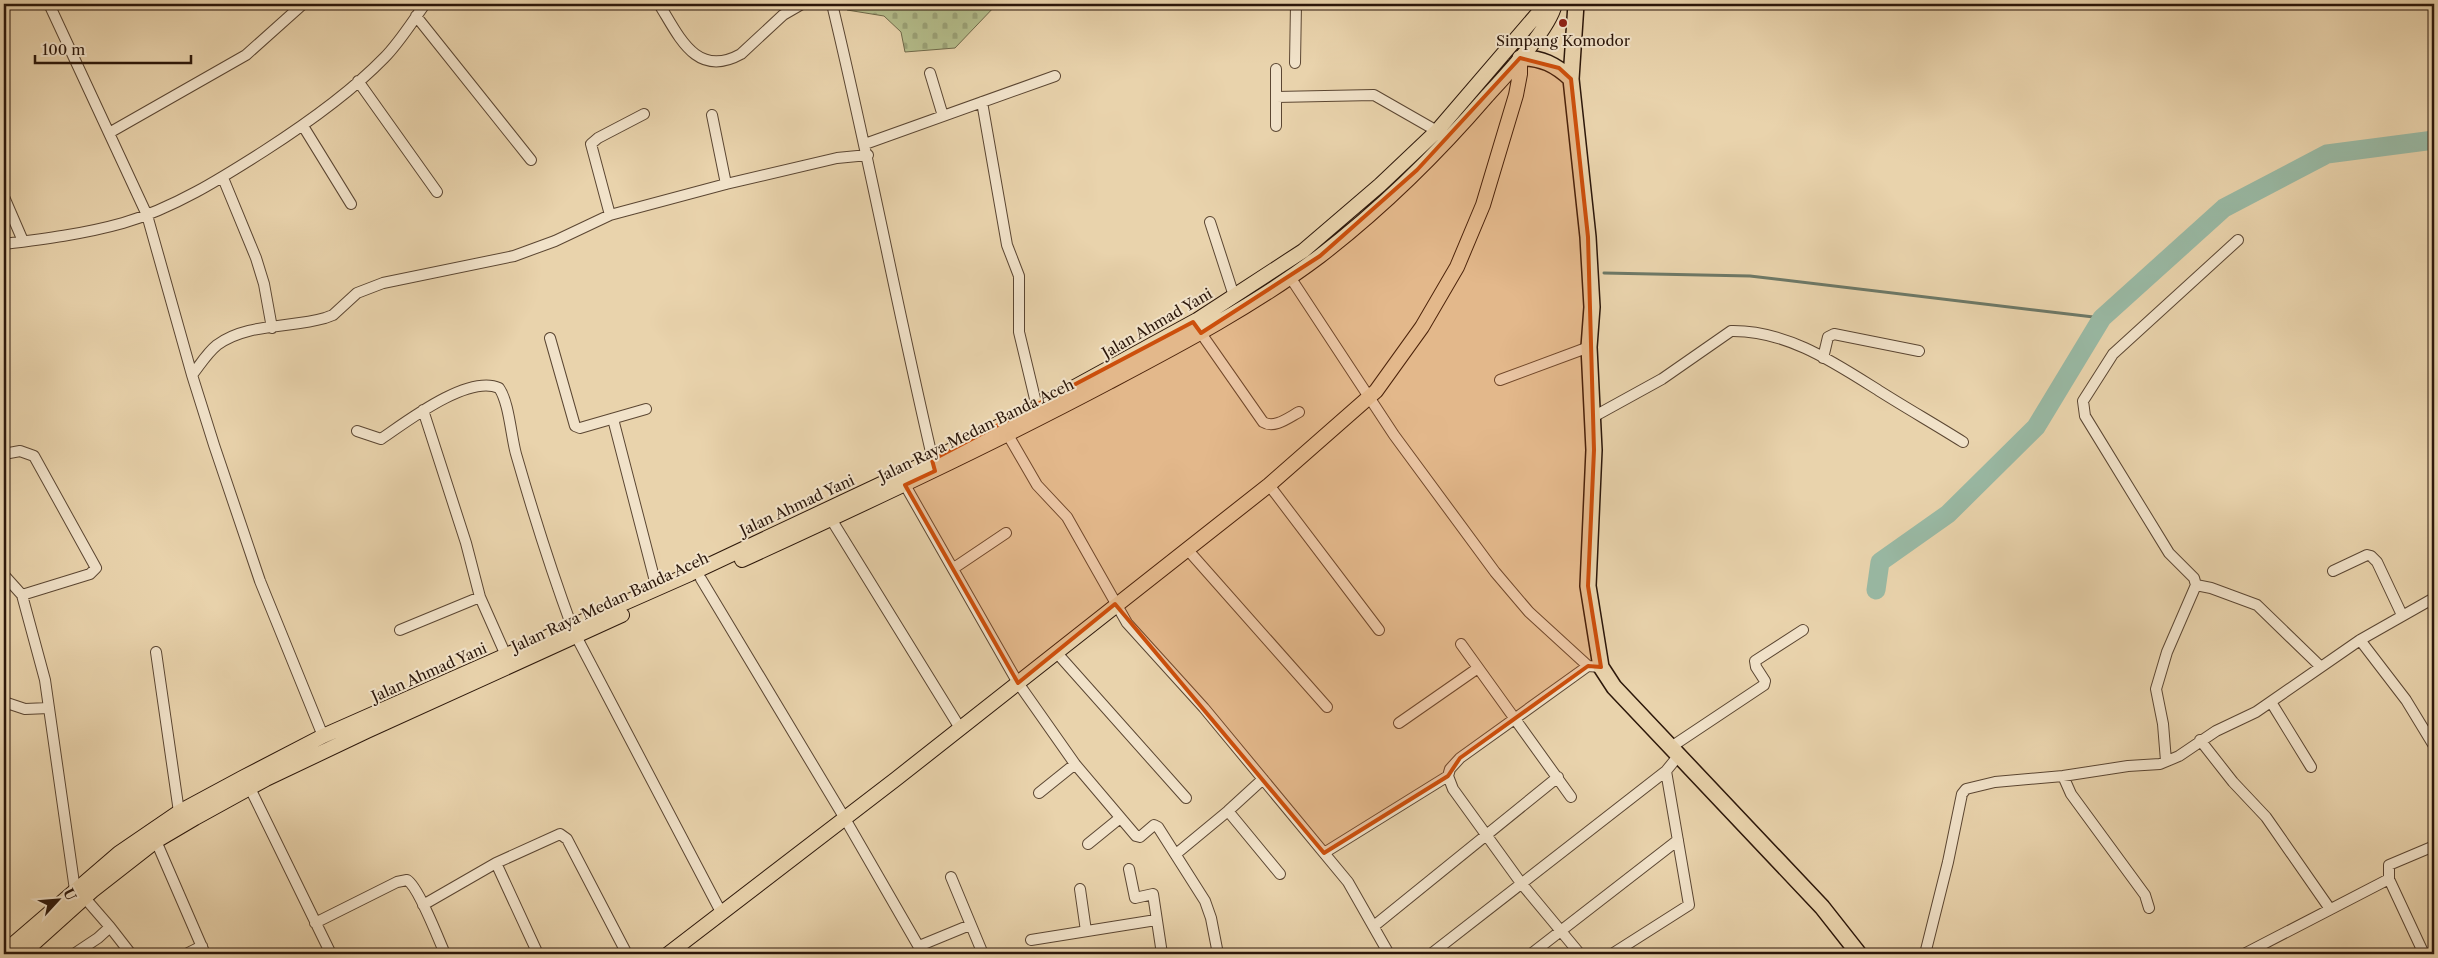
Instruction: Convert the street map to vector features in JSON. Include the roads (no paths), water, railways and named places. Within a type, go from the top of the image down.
[{"type":"highway","points":[[1576,4],[1571,79],[1588,237],[1592,307],[1590,347],[1593,417],[1588,586],[1594,666],[1822,907],[1859,954]]},
{"type":"highway","points":[[1520,58],[1530,58],[1552,64],[1571,79]]},
{"type":"main road","name":"Jalan Ahmad Yani","points":[[4,952],[80,893],[119,853],[179,812],[247,782],[323,736],[508,661],[574,631],[657,589],[934,466],[1037,407],[1197,327],[1234,296],[1303,251],[1380,185],[1437,131],[1546,4]]},
{"type":"main road","name":"Jalan Raya Medan Banda Aceh","points":[[574,631],[701,579],[905,485],[934,466],[1008,435],[1197,327],[1290,277],[1356,226],[1410,177],[1460,127],[1520,58],[1554,10],[1555,4]]},
{"type":"main road","points":[[668,954],[722,914],[1018,683],[1115,604],[1270,485],[1370,397],[1422,328],[1457,267],[1489,187],[1516,95],[1520,74],[1520,58]]},
{"type":"main road","name":"Jalan Raya Medan Banda Aceh","points":[[28,953],[80,893],[247,782],[508,661]]},
{"type":"street","points":[[49,4],[147,215],[192,375],[260,581],[323,736]]},
{"type":"street","points":[[109,133],[246,55],[303,4]]},
{"type":"street","points":[[4,244],[87,232],[147,215],[223,178],[303,126],[385,58],[425,4]]},
{"type":"street","points":[[659,4],[687,46],[701,60],[708,62],[734,58],[741,54],[783,15],[802,4]]},
{"type":"street","points":[[832,4],[868,155],[897,305],[934,466]]},
{"type":"street","points":[[1295,63],[1296,4]]},
{"type":"street","points":[[416,16],[531,160]]},
{"type":"street","points":[[1276,69],[1276,126]]},
{"type":"street","points":[[930,73],[943,116]]},
{"type":"street","points":[[865,144],[1055,76]]},
{"type":"street","points":[[358,81],[437,192]]},
{"type":"street","points":[[1276,97],[1374,95],[1437,131]]},
{"type":"street","points":[[982,102],[1007,244],[1019,276],[1019,332],[1037,407]]},
{"type":"street","points":[[610,215],[591,144],[598,138],[644,114]]},
{"type":"street","points":[[712,114],[726,184]]},
{"type":"street","points":[[303,126],[351,204]]},
{"type":"street","points":[[192,375],[216,346],[227,339],[325,318],[333,314],[357,293],[383,283],[534,250],[610,215],[726,184],[837,158],[868,155]]},
{"type":"street","points":[[223,178],[256,258],[264,284],[272,328]]},
{"type":"street","points":[[4,197],[22,240]]},
{"type":"street","points":[[1210,222],[1234,296]]},
{"type":"street","points":[[2166,761],[2163,724],[2156,689],[2166,652],[2196,586],[2194,578],[2169,553],[2085,416],[2083,401],[2113,354],[2238,240]]},
{"type":"street","points":[[1290,277],[1394,435],[1495,572],[1529,612],[1594,666],[1460,758],[1450,769],[1448,776],[1453,789],[1521,883],[1559,932],[1580,954]]},
{"type":"street","points":[[1197,327],[1263,422],[1268,425],[1274,425],[1299,412]]},
{"type":"street","points":[[1593,417],[1662,379],[1731,331],[1765,333],[1798,344],[1963,442]]},
{"type":"street","points":[[1823,358],[1828,337],[1834,334],[1919,351]]},
{"type":"street","points":[[550,338],[575,426],[580,428],[646,409]]},
{"type":"street","points":[[1500,380],[1590,347]]},
{"type":"street","points":[[357,431],[381,439],[423,410],[474,387],[494,386],[503,393],[510,432],[538,532],[574,631],[722,914]]},
{"type":"street","points":[[423,410],[466,543],[480,597],[508,661]]},
{"type":"street","points":[[613,419],[657,589]]},
{"type":"street","points":[[1008,435],[1037,485],[1067,518],[1115,604],[1137,634],[1204,708],[1348,882],[1389,954]]},
{"type":"street","points":[[4,454],[20,451],[34,456],[96,568],[90,574],[22,596]]},
{"type":"street","points":[[905,485],[1018,683],[1075,764],[1138,838],[1156,825],[1176,854],[1205,901],[1211,918],[1218,954]]},
{"type":"street","points":[[1270,485],[1379,630]]},
{"type":"street","points":[[831,519],[960,728]]},
{"type":"street","points":[[954,568],[1006,534]]},
{"type":"street","points":[[1187,549],[1327,708]]},
{"type":"street","points":[[2333,571],[2367,555],[2371,556],[2376,562],[2402,615]]},
{"type":"street","points":[[4,576],[22,596],[45,680],[80,893],[131,954]]},
{"type":"street","points":[[701,579],[921,950],[970,925]]},
{"type":"street","points":[[2196,586],[2211,588],[2258,606],[2321,667]]},
{"type":"street","points":[[400,630],[480,597]]},
{"type":"street","points":[[1925,954],[1948,862],[1962,794],[1966,790],[1995,782],[2063,776],[2166,761],[2179,756],[2200,740],[2271,702],[2360,640],[2434,598]]},
{"type":"street","points":[[1431,954],[1666,770],[1675,751],[1764,685],[1765,681],[1756,667],[1755,661],[1803,630]]},
{"type":"street","points":[[2360,640],[2406,700],[2434,746]]},
{"type":"street","points":[[1461,644],[1571,797]]},
{"type":"street","points":[[156,652],[179,812]]},
{"type":"street","points":[[1056,652],[1186,798]]},
{"type":"street","points":[[1399,723],[1478,668]]},
{"type":"street","points":[[4,702],[25,709],[49,708]]},
{"type":"street","points":[[2271,702],[2312,767]]},
{"type":"street","points":[[2200,740],[2232,782],[2266,817],[2330,909]]},
{"type":"street","points":[[1039,793],[1075,764]]},
{"type":"street","points":[[1612,954],[1689,905],[1666,770]]},
{"type":"street","points":[[1324,853],[1448,776]]},
{"type":"street","points":[[2063,776],[2071,794],[2144,895],[2149,908]]},
{"type":"street","points":[[1374,926],[1558,777]]},
{"type":"street","points":[[1176,854],[1228,811],[1263,778]]},
{"type":"street","points":[[247,782],[331,954]]},
{"type":"street","points":[[1228,811],[1280,874]]},
{"type":"street","points":[[1088,844],[1120,818]]},
{"type":"street","points":[[423,905],[496,863],[556,834],[563,836],[602,904],[627,954]]},
{"type":"street","points":[[1531,954],[1678,840]]},
{"type":"street","points":[[156,841],[203,950],[186,954]]},
{"type":"street","points":[[2424,954],[2389,879],[2389,865],[2434,846]]},
{"type":"street","points":[[496,863],[538,954]]},
{"type":"street","points":[[1129,869],[1135,898],[1153,894],[1162,954]]},
{"type":"street","points":[[951,877],[983,954]]},
{"type":"street","points":[[315,923],[402,879],[411,882],[445,954]]},
{"type":"street","points":[[2244,954],[2389,879]]},
{"type":"street","points":[[1080,889],[1086,931]]},
{"type":"street","points":[[1031,940],[1156,920]]},
{"type":"street","points":[[74,954],[98,938],[110,927]]},
{"type":"waterway","points":[[1876,590],[1880,562],[1948,514],[2036,427],[2102,318],[2224,208],[2327,154],[2434,140]]},
{"type":"waterway","points":[[1604,273],[1750,276],[2102,318]]},
{"type":"place","name":"Simpang Komodor","points":[[1563,23]]}]
